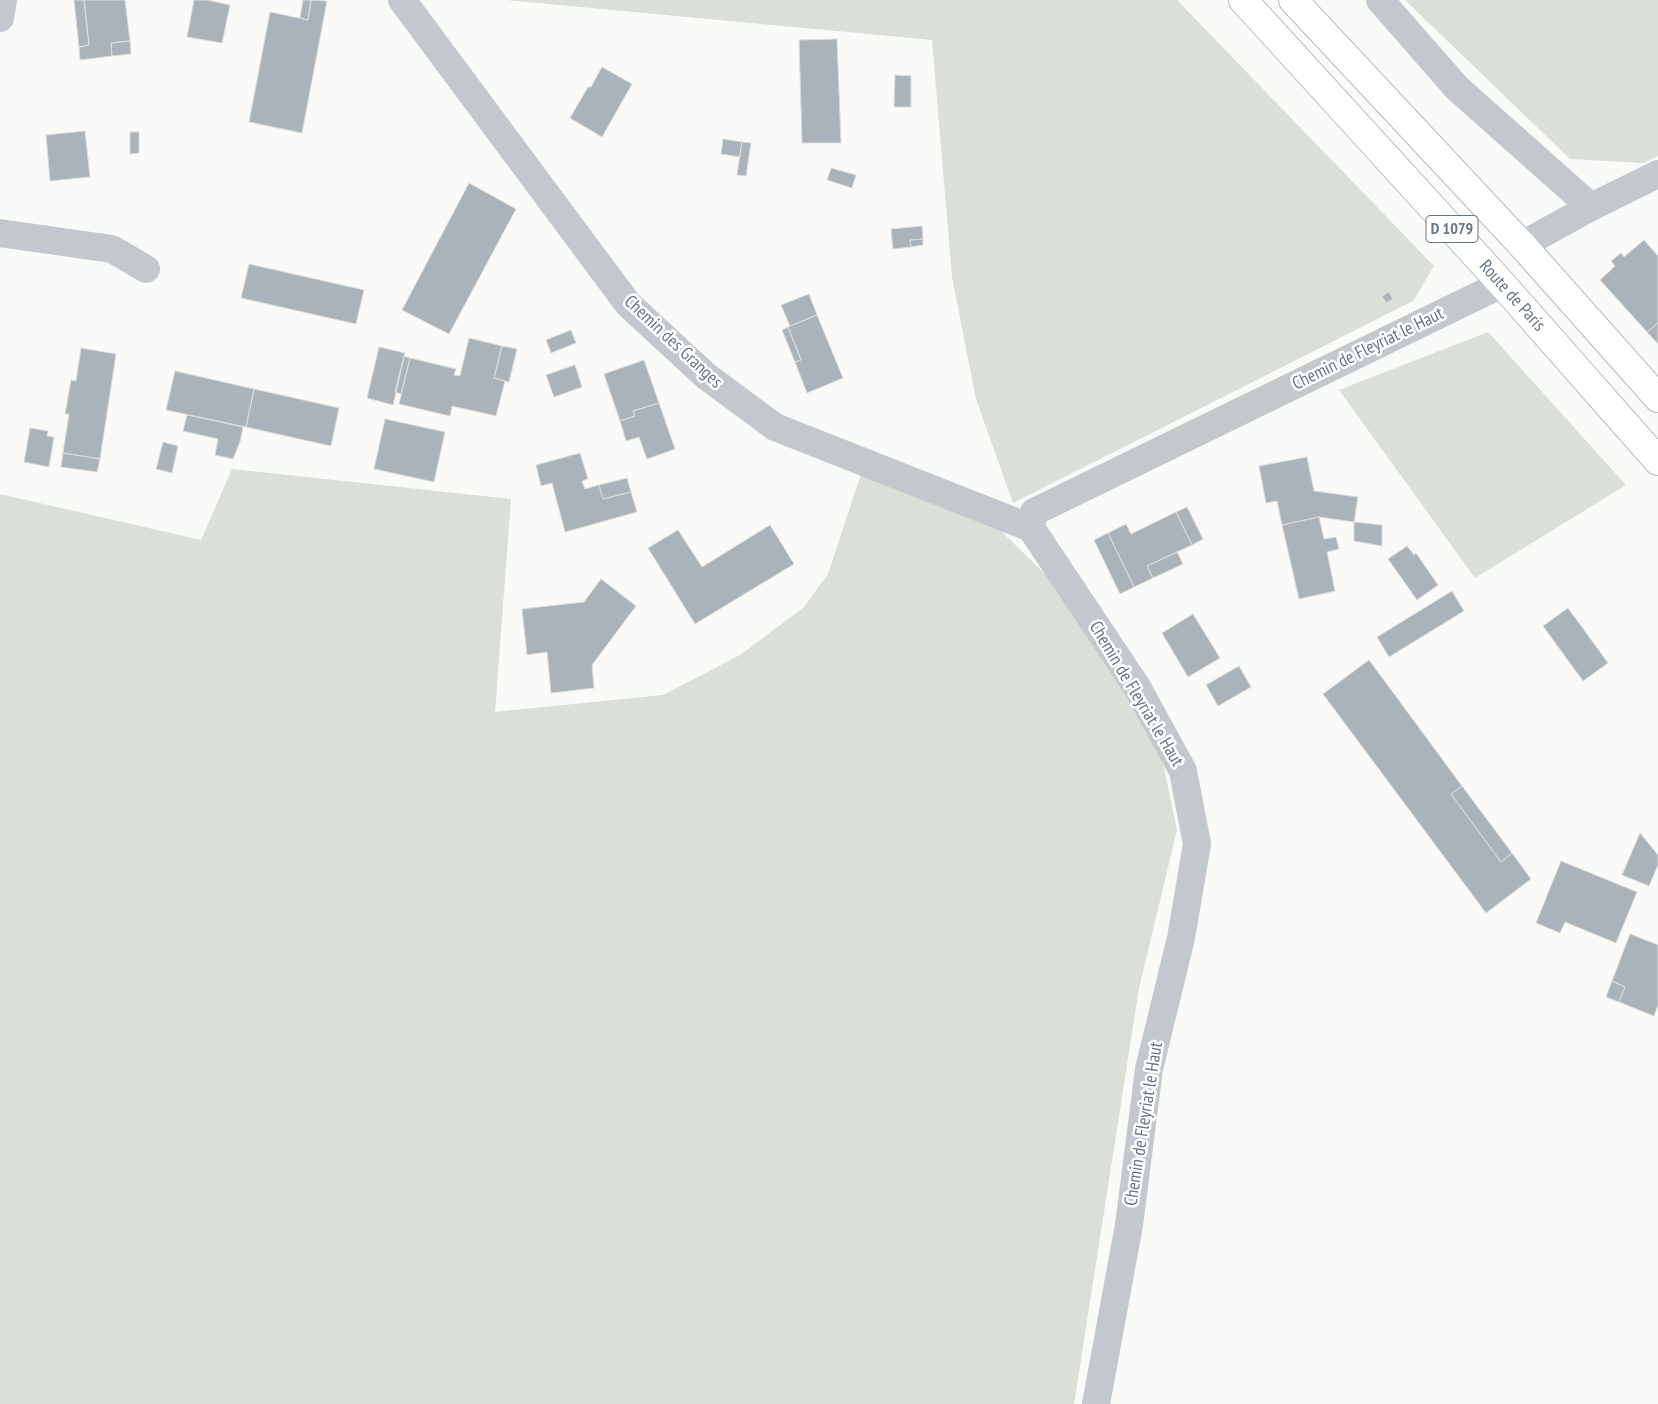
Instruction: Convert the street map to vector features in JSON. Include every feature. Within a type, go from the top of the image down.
[{"type":"main road","name":"Route de Paris","points":[[1243,0],[1502,284],[1658,461]]},
{"type":"main road","name":"D 1079","points":[[1293,0],[1522,245],[1658,398]]},
{"type":"street","points":[[0,18],[3,0]]},
{"type":"street","name":"Chemin des Granges","points":[[402,0],[628,304],[706,376],[776,427],[1030,528]]},
{"type":"street","points":[[1380,0],[1457,88],[1591,206]]},
{"type":"street","points":[[1522,245],[1591,206],[1658,174]]},
{"type":"street","points":[[0,233],[112,250],[146,269]]},
{"type":"street","name":"Chemin de Fleyriat le Haut","points":[[1096,1404],[1129,1225],[1149,1069],[1181,938],[1197,844],[1183,771],[1136,688],[1030,528],[1034,512],[1502,284]]},
{"type":"shaded area","points":[[506,0],[1177,0],[1434,266],[1413,301],[1013,503],[976,399],[952,277],[932,40]]},
{"type":"shaded area","points":[[1405,0],[1658,0],[1658,156],[1644,163],[1570,159]]},
{"type":"shaded area","points":[[1488,332],[1626,485],[1475,578],[1339,390]]},
{"type":"shaded area","points":[[863,468],[996,526],[1056,585],[1130,700],[1163,763],[1177,830],[1139,988],[1074,1404],[0,1404],[0,494],[201,540],[232,469],[511,499],[495,712],[663,695],[740,655],[804,607],[828,574]]},
{"type":"building","points":[[74,0],[84,0],[89,45],[79,47]]},
{"type":"building","points":[[84,0],[125,0],[130,41],[111,43],[112,56],[80,60],[79,47],[89,45]]},
{"type":"building","points":[[194,0],[207,0],[230,5],[222,43],[187,37]]},
{"type":"building","points":[[303,0],[311,0],[308,20],[300,18]]},
{"type":"building","points":[[311,0],[327,1],[302,133],[249,122],[270,12],[308,20]]},
{"type":"building","points":[[837,39],[841,143],[802,143],[799,40]]},
{"type":"building","points":[[130,41],[131,54],[112,56],[111,43]]},
{"type":"building","points":[[602,67],[632,84],[602,137],[570,118]]},
{"type":"building","points":[[895,75],[911,76],[911,107],[894,107]]},
{"type":"building","points":[[85,131],[90,177],[50,181],[46,135]]},
{"type":"building","points":[[130,132],[139,132],[139,153],[130,154]]},
{"type":"building","points":[[723,139],[742,142],[740,157],[721,154]]},
{"type":"building","points":[[742,142],[751,143],[746,176],[737,175]]},
{"type":"building","points":[[831,168],[856,175],[852,188],[827,180]]},
{"type":"building","points":[[469,183],[516,209],[449,334],[402,310]]},
{"type":"building","points":[[922,226],[923,239],[910,240],[911,247],[893,249],[891,229]]},
{"type":"building","points":[[923,239],[923,245],[911,247],[910,240]]},
{"type":"building","points":[[1644,240],[1658,256],[1658,323],[1647,332],[1600,280],[1615,266],[1611,261],[1621,253],[1624,257]]},
{"type":"building","points":[[249,264],[364,290],[356,324],[241,298]]},
{"type":"building","points":[[1389,292],[1393,299],[1386,303],[1382,296]]},
{"type":"building","points":[[809,294],[817,315],[790,326],[781,305]]},
{"type":"building","points":[[817,315],[843,378],[807,393],[795,362],[801,360],[788,327]]},
{"type":"building","points":[[1658,323],[1658,344],[1647,332]]},
{"type":"building","points":[[788,327],[801,360],[795,362],[782,330]]},
{"type":"building","points":[[571,330],[576,343],[551,353],[546,340]]},
{"type":"building","points":[[469,338],[502,346],[494,378],[505,381],[496,416],[452,406],[450,416],[399,404],[410,358],[456,369],[454,375],[460,376]]},
{"type":"building","points":[[502,346],[517,349],[509,382],[494,378]]},
{"type":"building","points":[[379,347],[405,353],[393,405],[367,398]]},
{"type":"building","points":[[81,348],[116,354],[100,459],[63,453],[69,414],[65,414],[71,380],[76,381]]},
{"type":"building","points":[[404,356],[410,358],[401,394],[395,392]]},
{"type":"building","points":[[644,360],[659,403],[633,411],[635,416],[620,421],[604,374]]},
{"type":"building","points":[[575,365],[582,387],[554,397],[546,375]]},
{"type":"building","points":[[175,371],[254,389],[246,427],[166,410]]},
{"type":"building","points":[[254,389],[339,408],[331,446],[246,427]]},
{"type":"building","points":[[659,403],[675,449],[647,459],[639,437],[626,441],[620,421],[635,416],[633,411]]},
{"type":"building","points":[[187,415],[243,427],[240,442],[233,459],[215,455],[218,439],[183,431]]},
{"type":"building","points":[[385,419],[445,432],[434,482],[374,469]]},
{"type":"building","points":[[30,428],[48,431],[47,436],[54,437],[49,467],[24,462]]},
{"type":"building","points":[[163,442],[178,446],[172,473],[156,469]]},
{"type":"building","points":[[63,453],[100,459],[97,472],[61,467]]},
{"type":"building","points":[[580,453],[588,479],[582,481],[585,489],[599,485],[603,499],[631,492],[637,512],[565,532],[552,483],[541,486],[536,465]]},
{"type":"building","points":[[1307,457],[1314,491],[1358,497],[1354,522],[1319,517],[1282,525],[1277,501],[1266,503],[1259,466]]},
{"type":"building","points":[[627,478],[631,492],[603,499],[599,485]]},
{"type":"building","points":[[1187,507],[1203,539],[1192,545],[1176,512]]},
{"type":"building","points":[[1176,512],[1192,545],[1147,566],[1153,578],[1134,587],[1108,533],[1126,524],[1131,534]]},
{"type":"building","points":[[1319,517],[1324,539],[1336,537],[1339,549],[1327,552],[1335,591],[1299,599],[1282,525]]},
{"type":"building","points":[[1354,522],[1382,525],[1382,546],[1354,541]]},
{"type":"building","points":[[770,525],[794,564],[695,624],[648,548],[678,530],[702,567]]},
{"type":"building","points":[[1108,533],[1134,587],[1120,594],[1094,540]]},
{"type":"building","points":[[1407,546],[1414,555],[1416,553],[1438,585],[1417,600],[1388,559]]},
{"type":"building","points":[[1177,552],[1183,564],[1153,578],[1147,566]]},
{"type":"building","points":[[601,579],[636,606],[592,665],[594,688],[551,693],[547,652],[527,655],[522,609],[584,602]]},
{"type":"building","points":[[1452,591],[1464,611],[1389,657],[1377,637]]},
{"type":"building","points":[[1568,608],[1608,663],[1583,681],[1543,626]]},
{"type":"building","points":[[1193,614],[1220,658],[1188,677],[1162,633]]},
{"type":"building","points":[[1369,660],[1462,786],[1451,794],[1501,862],[1512,853],[1531,879],[1486,913],[1323,694]]},
{"type":"building","points":[[1239,666],[1251,687],[1218,706],[1206,685]]},
{"type":"building","points":[[1462,786],[1512,853],[1501,862],[1451,794]]},
{"type":"building","points":[[1640,833],[1658,855],[1658,865],[1649,886],[1622,875]]},
{"type":"building","points":[[1561,861],[1637,892],[1616,943],[1565,922],[1560,933],[1536,923]]},
{"type":"building","points":[[1630,934],[1658,945],[1658,1005],[1654,1016],[1619,1002],[1625,987],[1612,981]]},
{"type":"building","points":[[1612,981],[1625,987],[1619,1002],[1606,997]]}]
